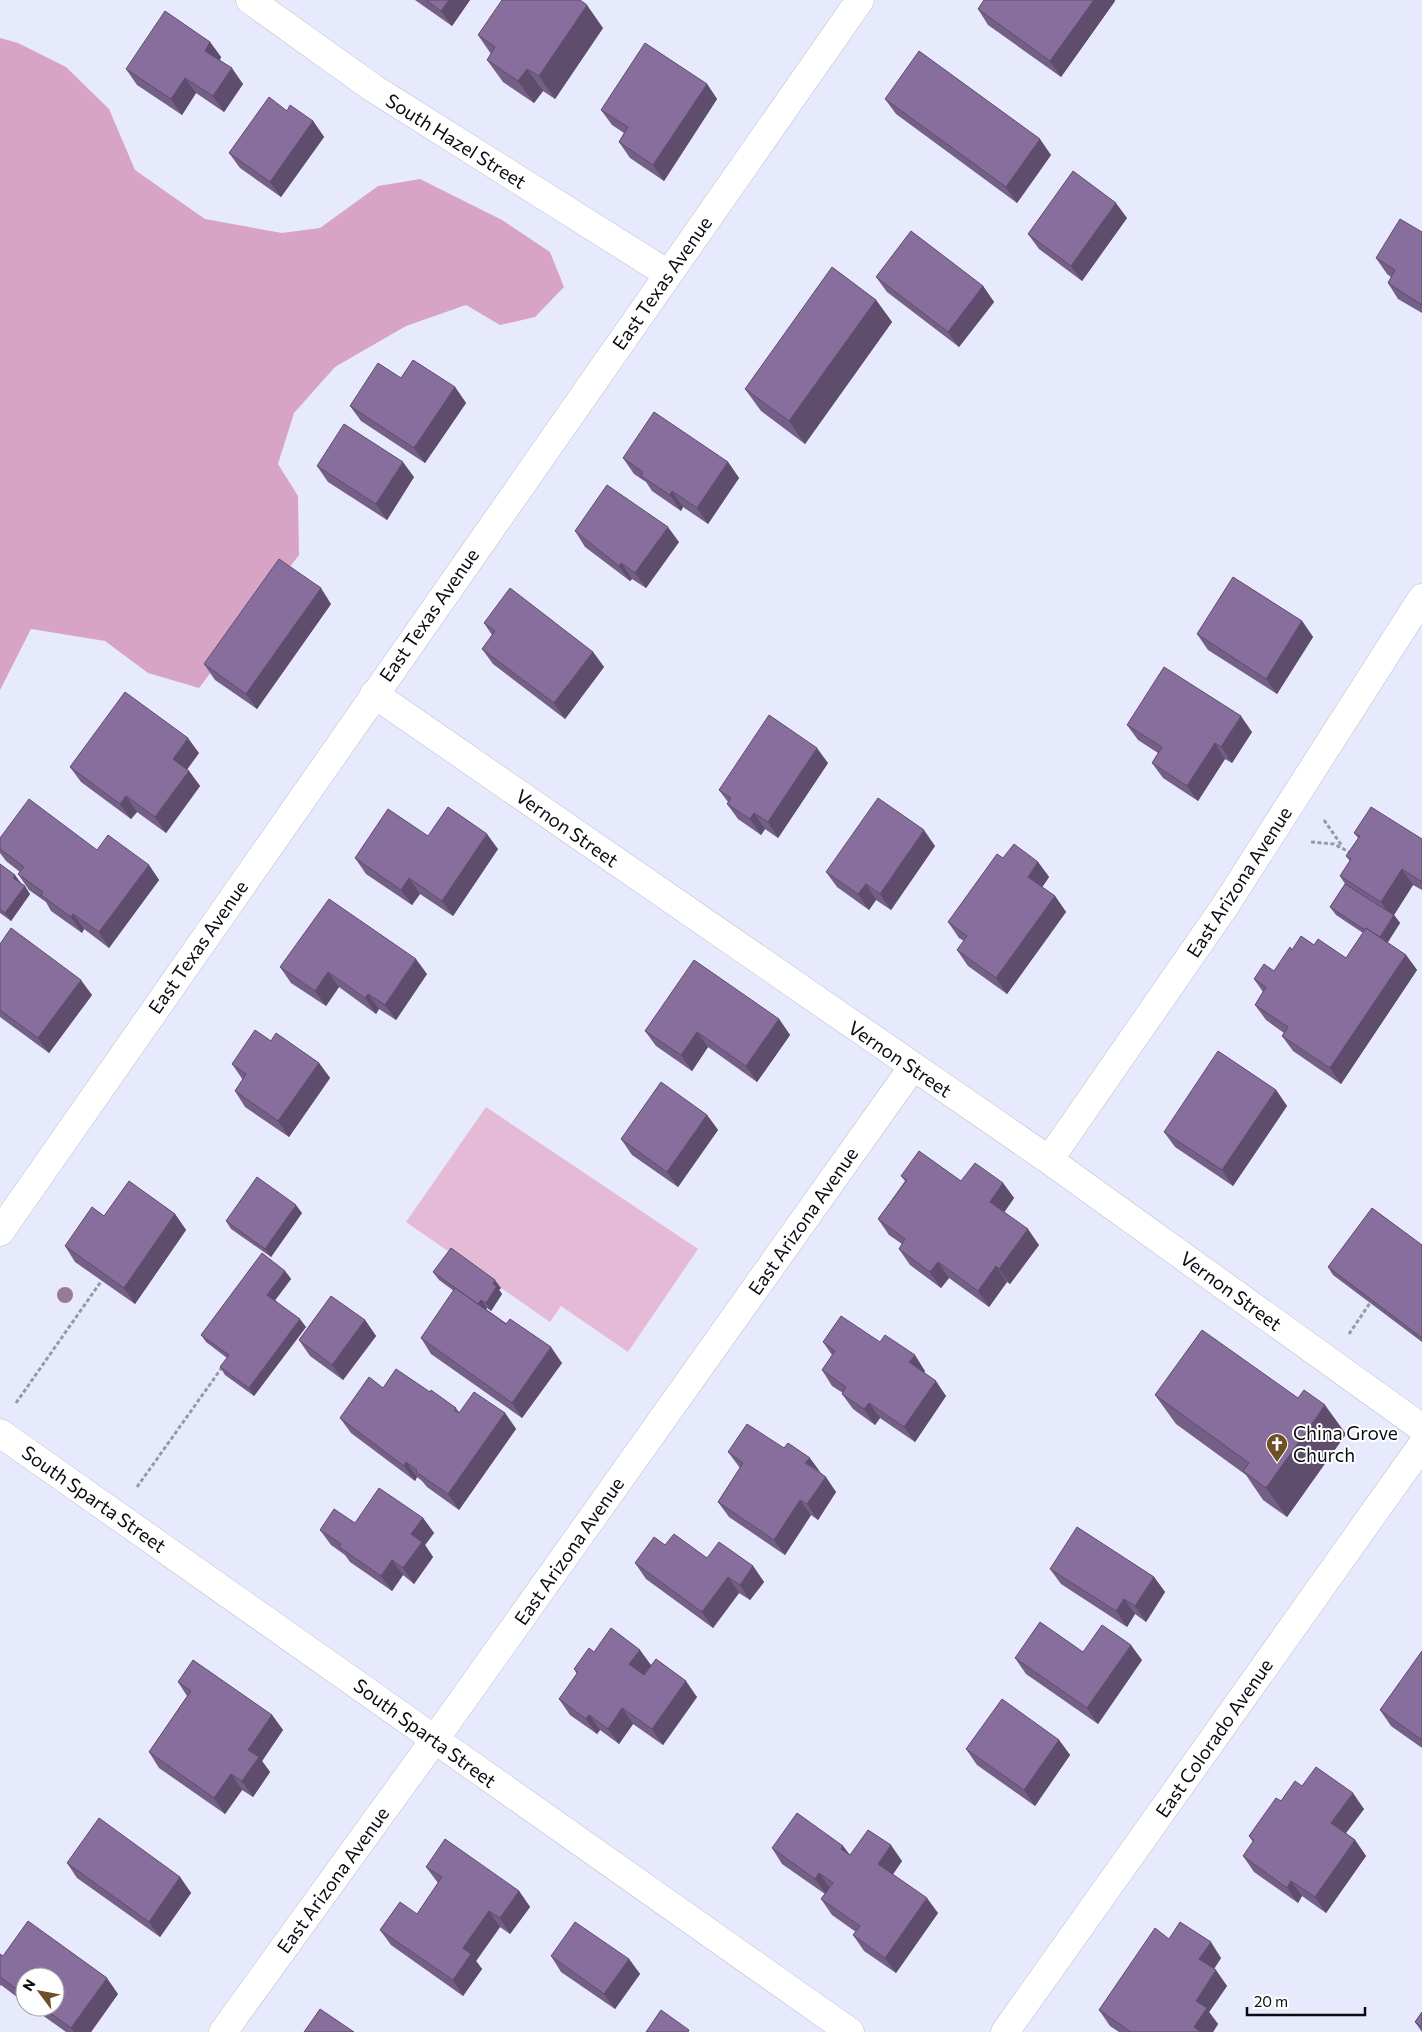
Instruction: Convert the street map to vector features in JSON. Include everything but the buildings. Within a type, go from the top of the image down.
[{"type":"street","name":"South Hazel Street","points":[[250,0],[373,88],[668,274]]},
{"type":"street","name":"East Texas Avenue","points":[[0,1232],[860,0]]},
{"type":"street","name":"East Arizona Avenue","points":[[1049,1160],[1225,906],[1422,598]]},
{"type":"street","name":"Vernon Street","points":[[374,694],[912,1068],[1049,1160],[1422,1428]]},
{"type":"street","name":"East Arizona Avenue","points":[[223,2032],[435,1739],[912,1068]]},
{"type":"street","name":"South Sparta Street","points":[[0,1433],[850,2032]]},
{"type":"street","name":"East Colorado Avenue","points":[[1006,2032],[1422,1445]]},
{"type":"path","points":[[1324,820],[1342,847],[1356,857]]},
{"type":"path","points":[[1311,842],[1342,847]]},
{"type":"path","points":[[14,1405],[102,1280]]},
{"type":"path","points":[[1348,1335],[1370,1303]]},
{"type":"path","points":[[133,1491],[228,1359]]},
{"type":"shaded area","points":[[0,38],[18,43],[66,67],[109,109],[135,170],[205,219],[282,233],[320,228],[378,186],[420,179],[502,220],[550,252],[564,287],[535,317],[500,325],[466,305],[406,326],[335,367],[294,413],[278,464],[298,496],[299,555],[199,688],[148,673],[105,641],[31,629],[0,690]]},
{"type":"shaded area","points":[[486,1107],[698,1249],[628,1352],[561,1306],[550,1322],[406,1222]]},
{"type":"place","name":"China Grove Church","points":[[1277,1463]]}]
